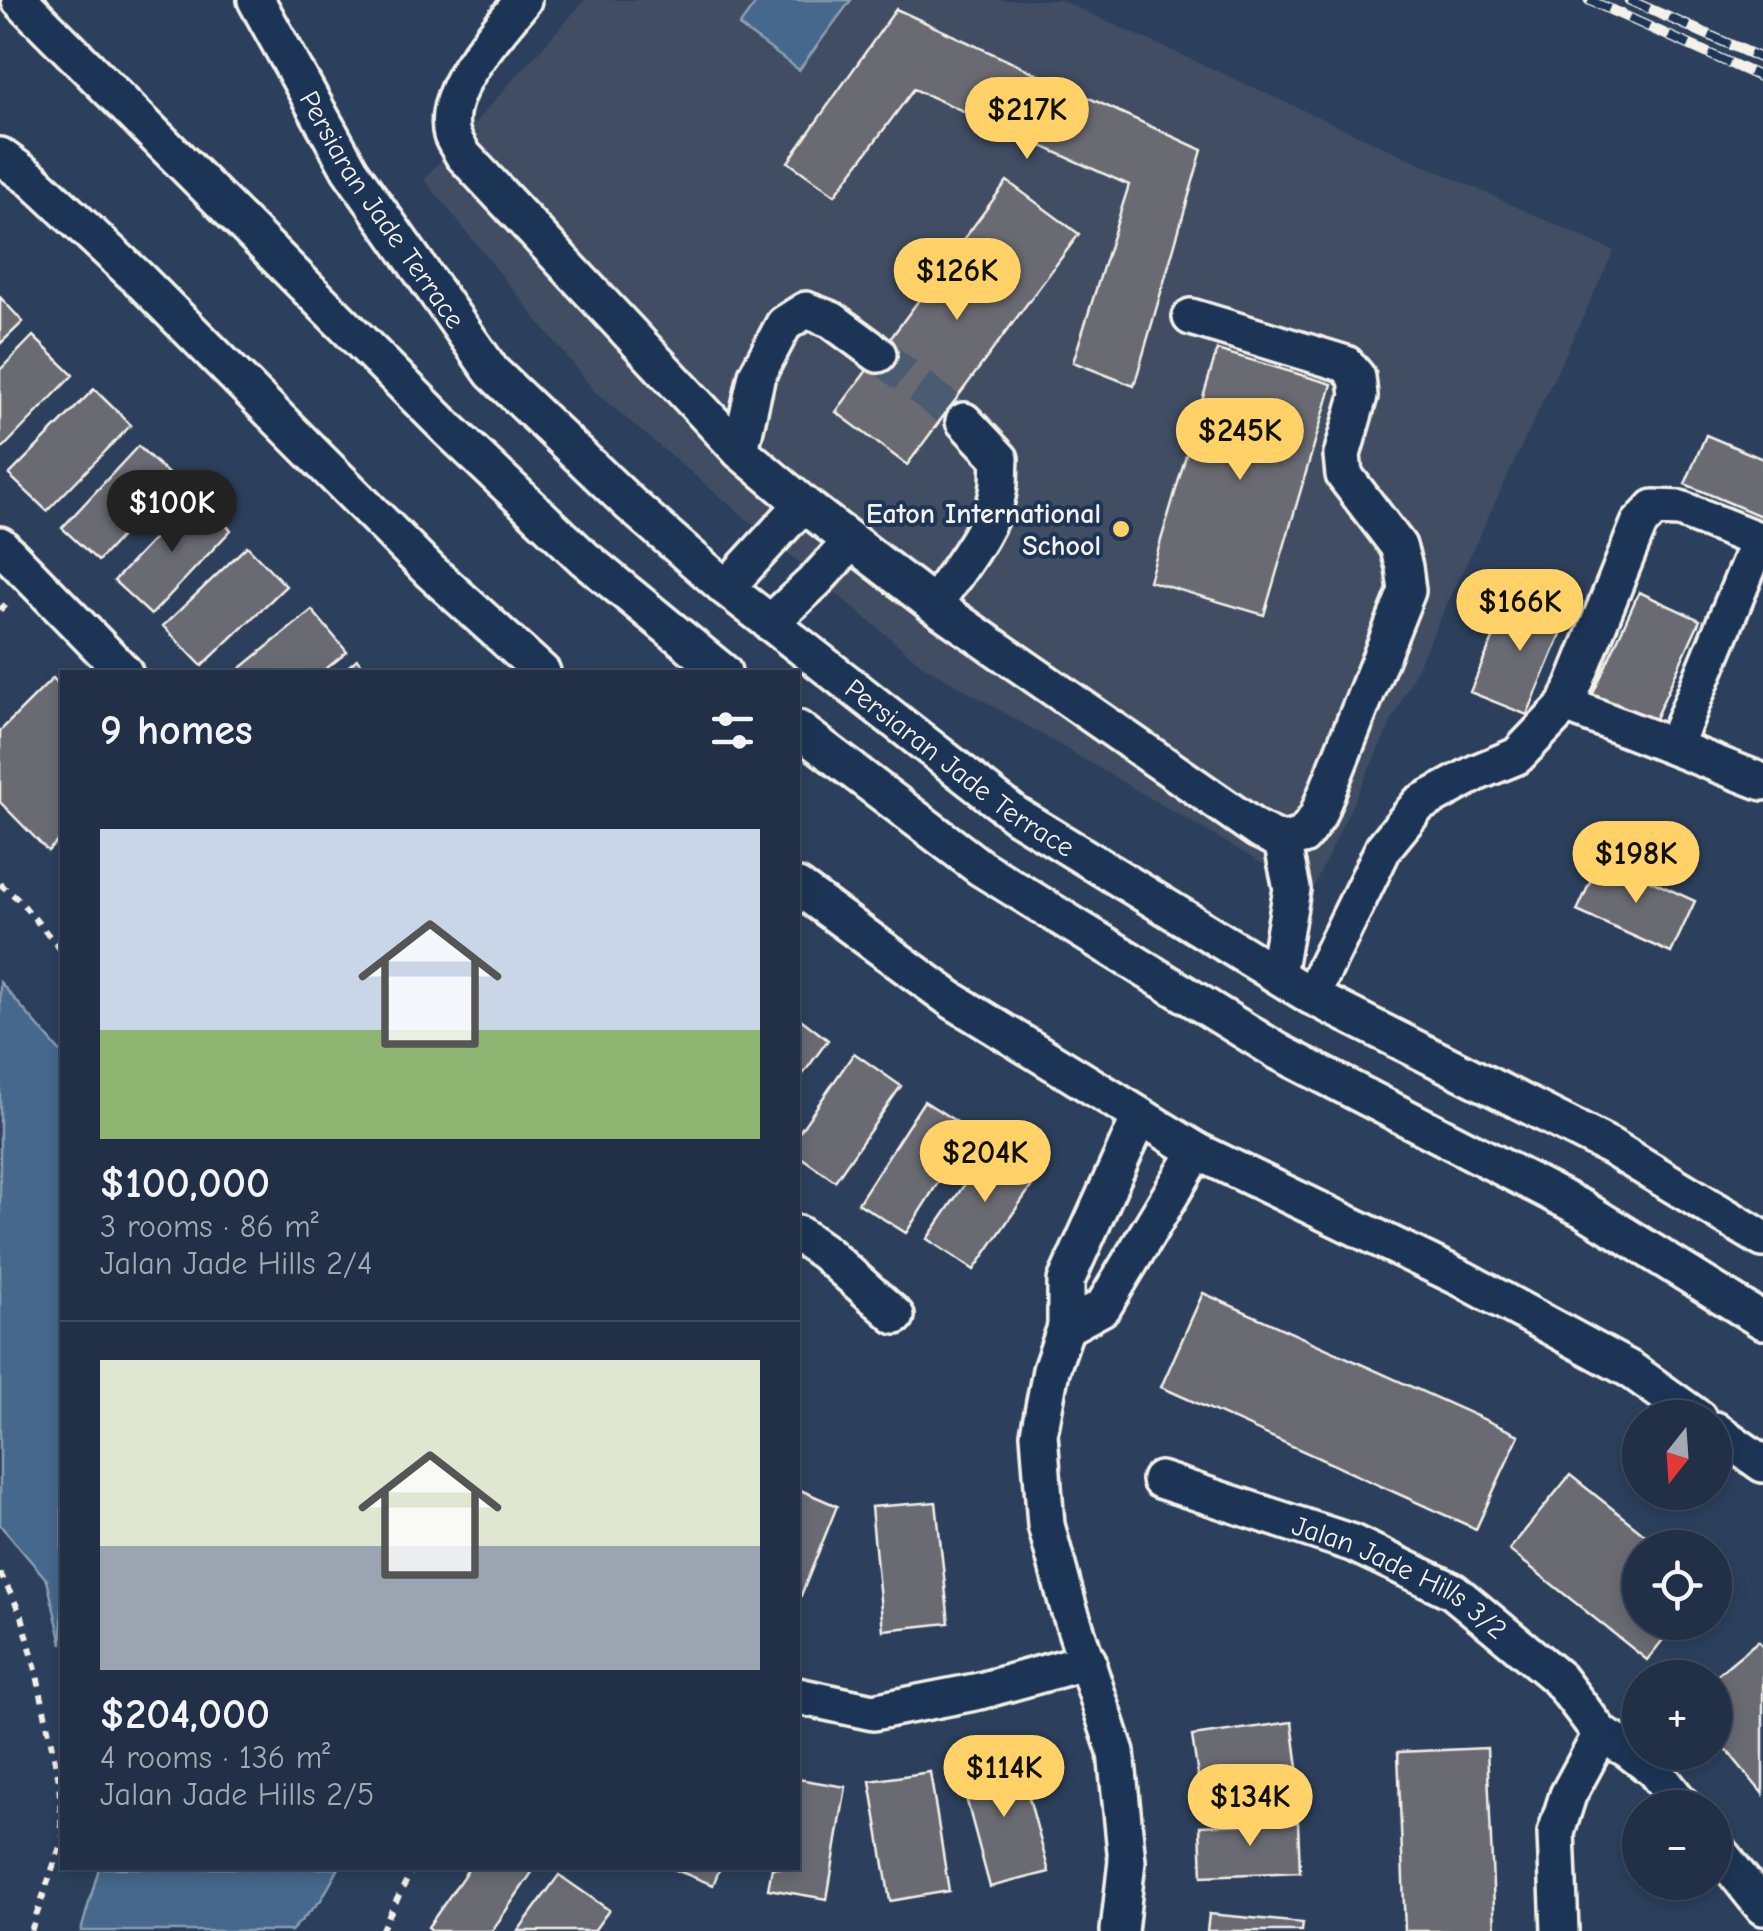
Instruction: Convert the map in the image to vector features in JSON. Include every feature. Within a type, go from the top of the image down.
[{"type":"street","points":[[20,0],[447,428],[584,558],[721,670]]},
{"type":"street","name":"Persiaran Jade Terrace","points":[[256,0],[350,170],[492,372],[630,504],[726,588],[1016,815],[1311,996],[1610,1147],[1763,1239]]},
{"type":"street","points":[[523,0],[466,75],[452,102],[452,134],[463,155],[740,451],[803,504],[934,605],[1258,830],[1282,841],[1303,836],[1317,817],[1407,591],[1404,567],[1398,546],[1344,475],[1342,456],[1358,396],[1358,377],[1346,364],[1192,317]]},
{"type":"street","points":[[0,156],[33,180],[113,255],[432,572],[540,670]]},
{"type":"street","points":[[740,451],[757,375],[784,324],[806,310],[832,320],[878,354]]},
{"type":"street","points":[[934,605],[975,543],[999,490],[1000,459],[964,422]]},
{"type":"street","points":[[726,588],[803,504]]},
{"type":"street","points":[[1311,996],[1384,847],[1419,804],[1516,756],[1566,705],[1640,524],[1654,508],[1680,509],[1761,541],[1674,746]]},
{"type":"street","points":[[770,623],[851,542]]},
{"type":"street","points":[[0,545],[122,670]]},
{"type":"street","points":[[1566,705],[1763,782]]},
{"type":"street","points":[[800,731],[981,868],[1279,1052],[1584,1209],[1763,1321]]},
{"type":"street","points":[[1277,975],[1292,888],[1282,841]]},
{"type":"street","points":[[800,888],[952,1000],[1197,1151],[1462,1279],[1631,1370],[1673,1400]]},
{"type":"street","points":[[1119,1931],[1127,1861],[1116,1752],[1046,1525],[1038,1434],[1051,1370],[1066,1327],[1066,1281],[1140,1117]]},
{"type":"street","points":[[1066,1327],[1104,1308],[1197,1151]]},
{"type":"street","points":[[800,1235],[896,1316]]},
{"type":"street","points":[[1732,1442],[1763,1464]]},
{"type":"street","name":"Jalan Jade Hills 3/2","points":[[1160,1480],[1352,1544],[1454,1591],[1559,1679],[1601,1734],[1627,1748],[1654,1770],[1670,1790]]},
{"type":"street","points":[[800,1696],[873,1712],[980,1691],[1088,1661]]},
{"type":"street","points":[[1560,1931],[1556,1833],[1568,1795],[1601,1734]]},
{"type":"street","points":[[1732,1868],[1763,1907]]},
{"type":"path","points":[[0,884],[18,898],[60,949]]},
{"type":"path","points":[[0,1573],[22,1616],[60,1800]]},
{"type":"path","points":[[31,1931],[60,1845]]},
{"type":"path","points":[[381,1931],[413,1870]]},
{"type":"shaded area","name":"Eaton International School","points":[[585,0],[1060,0],[1614,251],[1311,892],[921,664],[597,394],[424,179]]},
{"type":"shaded area","points":[[758,0],[851,0],[799,70],[739,26]]},
{"type":"shaded area","points":[[0,982],[60,1052],[60,1635],[47,1580],[0,1525]]},
{"type":"shaded area","points":[[98,1870],[338,1870],[321,1900],[291,1931],[81,1931]]},
{"type":"building","points":[[896,9],[1202,150],[1134,386],[1073,362],[1129,185],[914,89],[835,195],[788,162]]},
{"type":"building","points":[[1007,181],[1079,234],[907,465],[836,412]]},
{"type":"building","points":[[0,297],[23,322],[0,344]]},
{"type":"building","points":[[33,336],[73,375],[0,451],[0,370]]},
{"type":"building","points":[[1217,350],[1332,384],[1264,615],[1149,581]]},
{"type":"building","points":[[94,389],[131,425],[47,511],[9,475]]},
{"type":"building","points":[[1706,435],[1763,459],[1763,517],[1685,484]]},
{"type":"building","points":[[138,446],[174,479],[98,561],[62,528]]},
{"type":"building","points":[[194,496],[231,530],[151,615],[114,581]]},
{"type":"building","points":[[247,546],[286,586],[202,666],[163,626]]},
{"type":"building","points":[[1513,592],[1569,615],[1527,715],[1470,692]]},
{"type":"building","points":[[1639,592],[1700,620],[1653,723],[1592,696]]},
{"type":"building","points":[[312,610],[347,652],[324,670],[238,670]]},
{"type":"building","points":[[357,659],[367,670],[344,670]]},
{"type":"building","points":[[53,678],[60,686],[60,839],[48,851],[0,802],[0,731]]},
{"type":"building","points":[[1601,858],[1695,901],[1671,953],[1577,911]]},
{"type":"building","points":[[800,1019],[828,1040],[800,1078]]},
{"type":"building","points":[[854,1053],[901,1086],[835,1181],[800,1156],[800,1131]]},
{"type":"building","points":[[924,1101],[971,1131],[906,1233],[858,1203]]},
{"type":"building","points":[[995,1140],[1042,1171],[974,1270],[927,1239]]},
{"type":"building","points":[[1203,1293],[1519,1435],[1476,1529],[1161,1387]]},
{"type":"building","points":[[1570,1475],[1639,1530],[1622,1530],[1622,1640],[1663,1640],[1647,1660],[1509,1550]]},
{"type":"building","points":[[800,1490],[837,1506],[800,1598]]},
{"type":"building","points":[[936,1502],[949,1623],[883,1630],[871,1507]]},
{"type":"building","points":[[1758,1641],[1763,1646],[1763,1794],[1732,1757],[1732,1662]]},
{"type":"building","points":[[1292,1722],[1299,1775],[1200,1789],[1192,1736]]},
{"type":"building","points":[[1487,1748],[1495,1931],[1405,1931],[1398,1752]]},
{"type":"building","points":[[1017,1753],[1049,1872],[990,1887],[958,1768]]},
{"type":"building","points":[[930,1772],[949,1891],[890,1901],[870,1781]]},
{"type":"building","points":[[800,1779],[846,1787],[827,1899],[768,1889],[772,1870],[800,1870]]},
{"type":"building","points":[[1298,1822],[1300,1872],[1202,1876],[1200,1826]]},
{"type":"building","points":[[468,1870],[534,1870],[492,1931],[433,1931],[428,1927]]},
{"type":"building","points":[[676,1870],[719,1870],[713,1885]]},
{"type":"building","points":[[559,1875],[609,1910],[594,1931],[518,1931]]},
{"type":"building","points":[[1209,1914],[1303,1923],[1302,1931],[1207,1931]]},
{"type":"tunnel","points":[[878,354],[964,421]]},
{"type":"railway","points":[[1589,0],[1763,78]]},
{"type":"railway","points":[[1629,0],[1763,59]]},
{"type":"place","name":"Eaton International School","points":[[1121,529]]}]
